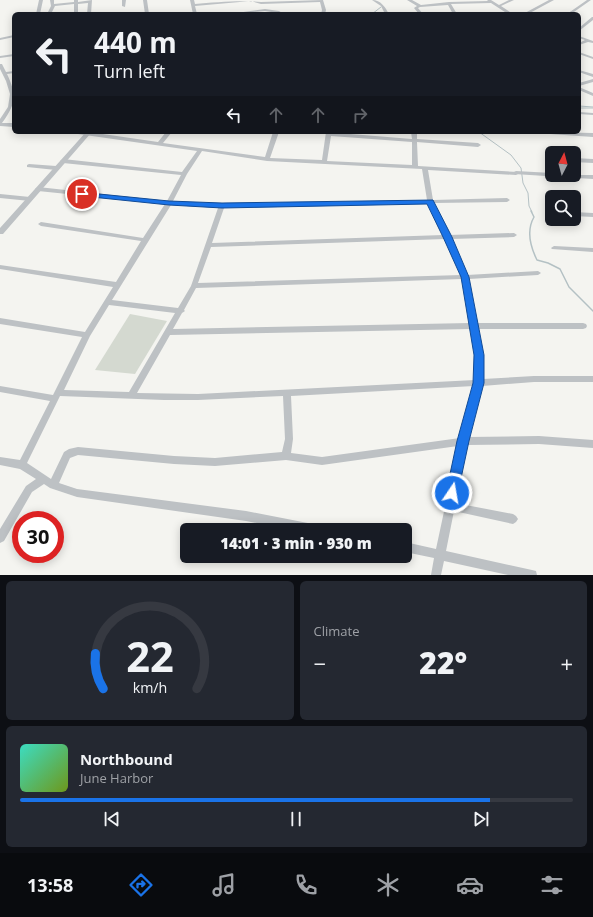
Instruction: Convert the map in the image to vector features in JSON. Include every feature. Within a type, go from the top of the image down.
[{"type":"street","points":[[38,12],[40,0]]},
{"type":"street","points":[[124,0],[124,6]]},
{"type":"street","points":[[145,0],[147,12]]},
{"type":"street","points":[[192,0],[195,12]]},
{"type":"street","points":[[193,5],[251,0],[261,3],[321,0],[323,12]]},
{"type":"street","points":[[374,0],[382,5],[386,12]]},
{"type":"street","points":[[409,0],[421,6]]},
{"type":"street","points":[[499,6],[512,0]]},
{"type":"street","points":[[529,12],[552,0]]},
{"type":"street","points":[[572,12],[589,0]]},
{"type":"street","points":[[76,1],[76,12]]},
{"type":"street","points":[[50,12],[52,2],[90,1],[89,12]]},
{"type":"street","points":[[419,12],[416,8],[421,6],[448,2],[491,1],[508,12]]},
{"type":"street","points":[[448,2],[454,12]]},
{"type":"street","points":[[256,12],[279,12]]},
{"type":"street","points":[[581,28],[593,18]]},
{"type":"street","points":[[586,24],[593,25]]},
{"type":"street","points":[[0,39],[12,36]]},
{"type":"street","points":[[581,38],[591,41]]},
{"type":"street","points":[[581,44],[591,41]]},
{"type":"street","points":[[581,54],[593,58]]},
{"type":"street","points":[[0,57],[12,55]]},
{"type":"street","points":[[0,65],[3,75],[12,87]]},
{"type":"street","points":[[581,71],[593,76]]},
{"type":"street","points":[[581,84],[593,80]]},
{"type":"street","points":[[581,89],[593,95]]},
{"type":"street","points":[[0,123],[12,106]]},
{"type":"street","points":[[581,113],[593,114]]},
{"type":"street","points":[[0,123],[12,124]]},
{"type":"street","points":[[1,231],[87,134]]},
{"type":"street","points":[[95,134],[267,159],[545,174]]},
{"type":"street","points":[[160,143],[167,134]]},
{"type":"street","points":[[267,159],[275,134]]},
{"type":"street","points":[[324,162],[328,134]]},
{"type":"street","points":[[339,134],[478,145]]},
{"type":"street","points":[[414,134],[415,167]]},
{"type":"street","points":[[579,134],[593,135]]},
{"type":"street","points":[[22,465],[87,335],[169,203],[184,174],[201,149]]},
{"type":"street","points":[[581,160],[593,161]]},
{"type":"street","points":[[63,161],[184,174]]},
{"type":"street","points":[[29,166],[56,168]]},
{"type":"street","points":[[426,168],[430,202],[448,237],[465,277],[479,355],[479,383],[463,441],[439,554],[436,575]]},
{"type":"street","points":[[581,176],[593,177]]},
{"type":"street","points":[[38,190],[169,203],[222,206],[507,200]]},
{"type":"street","points":[[0,196],[30,199]]},
{"type":"street","points":[[131,396],[194,286],[222,206]]},
{"type":"street","points":[[581,214],[593,215]]},
{"type":"street","points":[[41,224],[145,240]]},
{"type":"street","points":[[208,245],[514,234]]},
{"type":"street","points":[[554,248],[593,250]]},
{"type":"street","points":[[0,267],[117,285]]},
{"type":"street","points":[[194,286],[465,277],[538,273]]},
{"type":"street","points":[[107,302],[181,311]]},
{"type":"street","points":[[0,321],[87,335]]},
{"type":"street","points":[[169,332],[474,326],[583,326]]},
{"type":"street","points":[[0,389],[57,396],[198,397],[534,379],[593,378]]},
{"type":"street","points":[[286,456],[289,439],[287,393]]},
{"type":"street","points":[[53,484],[66,455],[78,451],[174,460],[215,462],[286,456],[322,461],[463,441],[539,440],[593,444]]},
{"type":"street","points":[[0,460],[22,465],[53,484],[78,493],[246,516],[282,523]]},
{"type":"street","points":[[0,538],[29,489],[44,479]]},
{"type":"street","points":[[450,506],[513,519]]},
{"type":"street","points":[[412,548],[532,575]]},
{"type":"shaded area","points":[[130,314],[167,321],[135,374],[95,370]]},
{"type":"waterway","points":[[375,12],[381,7]]},
{"type":"waterway","points":[[581,106],[593,107]]},
{"type":"waterway","points":[[581,108],[593,108]]},
{"type":"waterway","points":[[482,134],[511,155],[521,168],[523,183],[528,193],[529,206],[532,212]]},
{"type":"waterway","points":[[531,211],[534,217],[530,228],[530,238],[532,249],[537,260],[548,263],[560,269],[569,287],[593,311]]},
{"type":"route","points":[[82,194],[169,203],[222,206],[430,202],[448,237],[465,277],[479,355],[479,383],[463,441],[452,493]]}]
